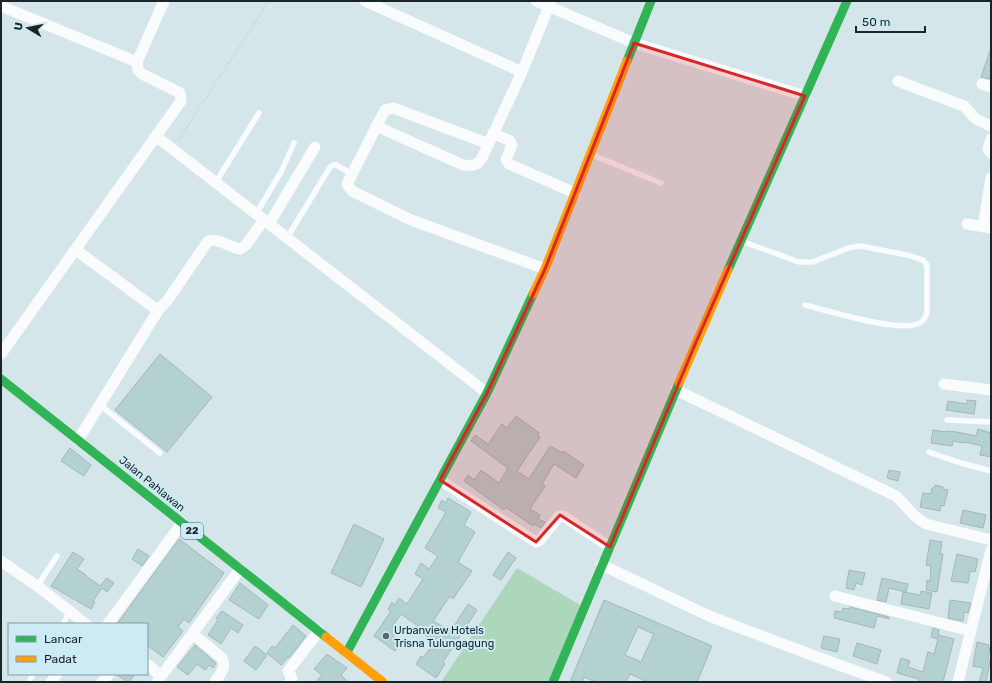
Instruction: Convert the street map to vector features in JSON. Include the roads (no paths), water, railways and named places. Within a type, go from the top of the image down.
[{"type":"main road","points":[[347,652],[487,393],[545,269],[651,1]]},
{"type":"main road","points":[[553,682],[676,390],[846,1]]},
{"type":"main road","name":"Jalan Pahlawan","points":[[1,379],[383,682]]},
{"type":"street","points":[[1,354],[180,103],[180,93],[142,74],[138,70],[138,62],[164,1]]},
{"type":"street","points":[[364,1],[522,72]]},
{"type":"street","points":[[536,1],[550,4],[634,43],[805,96]]},
{"type":"street","points":[[376,126],[463,165],[475,165],[479,163],[522,72],[550,4]]},
{"type":"street","points":[[1,6],[138,62]]},
{"type":"street","points":[[898,82],[964,106],[976,119],[991,126]]},
{"type":"street","points":[[489,144],[393,108],[388,108],[385,110],[376,126],[347,184],[352,191],[404,217],[545,269]]},
{"type":"street","points":[[493,133],[510,141],[512,145],[506,160],[509,164],[575,193]]},
{"type":"street","points":[[157,137],[487,393]]},
{"type":"street","points":[[991,139],[988,149],[991,153]]},
{"type":"street","points":[[78,440],[159,309],[167,301],[208,242],[212,240],[240,249],[246,244],[315,147]]},
{"type":"street","points":[[967,224],[987,227],[991,178]]},
{"type":"street","points":[[76,250],[156,309],[159,309]]},
{"type":"street","points":[[944,384],[991,390]]},
{"type":"street","points":[[676,390],[896,496],[926,524],[991,540]]},
{"type":"street","points":[[440,480],[536,542],[540,540],[559,516],[563,516],[610,547]]},
{"type":"street","points":[[109,623],[182,523]]},
{"type":"street","points":[[958,682],[971,631],[988,576],[991,550]]},
{"type":"street","points":[[1,561],[37,586],[85,623]]},
{"type":"street","points":[[602,565],[710,616],[886,682]]},
{"type":"street","points":[[148,665],[159,679],[240,569]]},
{"type":"street","points":[[835,596],[971,631]]},
{"type":"street","points":[[290,682],[292,678],[288,671],[320,631]]},
{"type":"street","points":[[192,634],[222,658],[224,662],[224,669],[214,682]]},
{"type":"lane","points":[[216,182],[259,113]]},
{"type":"lane","points":[[263,219],[294,143]]},
{"type":"lane","points":[[590,154],[661,183]]},
{"type":"lane","points":[[287,238],[330,167],[336,165],[352,174]]},
{"type":"lane","points":[[741,241],[798,262],[814,262],[848,248],[860,246],[907,255],[923,260],[927,265],[927,313],[924,319],[918,324],[908,326],[888,326],[805,305]]},
{"type":"lane","points":[[100,406],[160,452]]},
{"type":"lane","points":[[947,420],[991,422]]},
{"type":"lane","points":[[929,452],[991,471]]},
{"type":"lane","points":[[37,586],[57,556]]},
{"type":"lane","points":[[63,623],[70,611]]},
{"type":"place","name":"Urbanview Hotels Trisna Tulungagung","points":[[386,636]]}]
